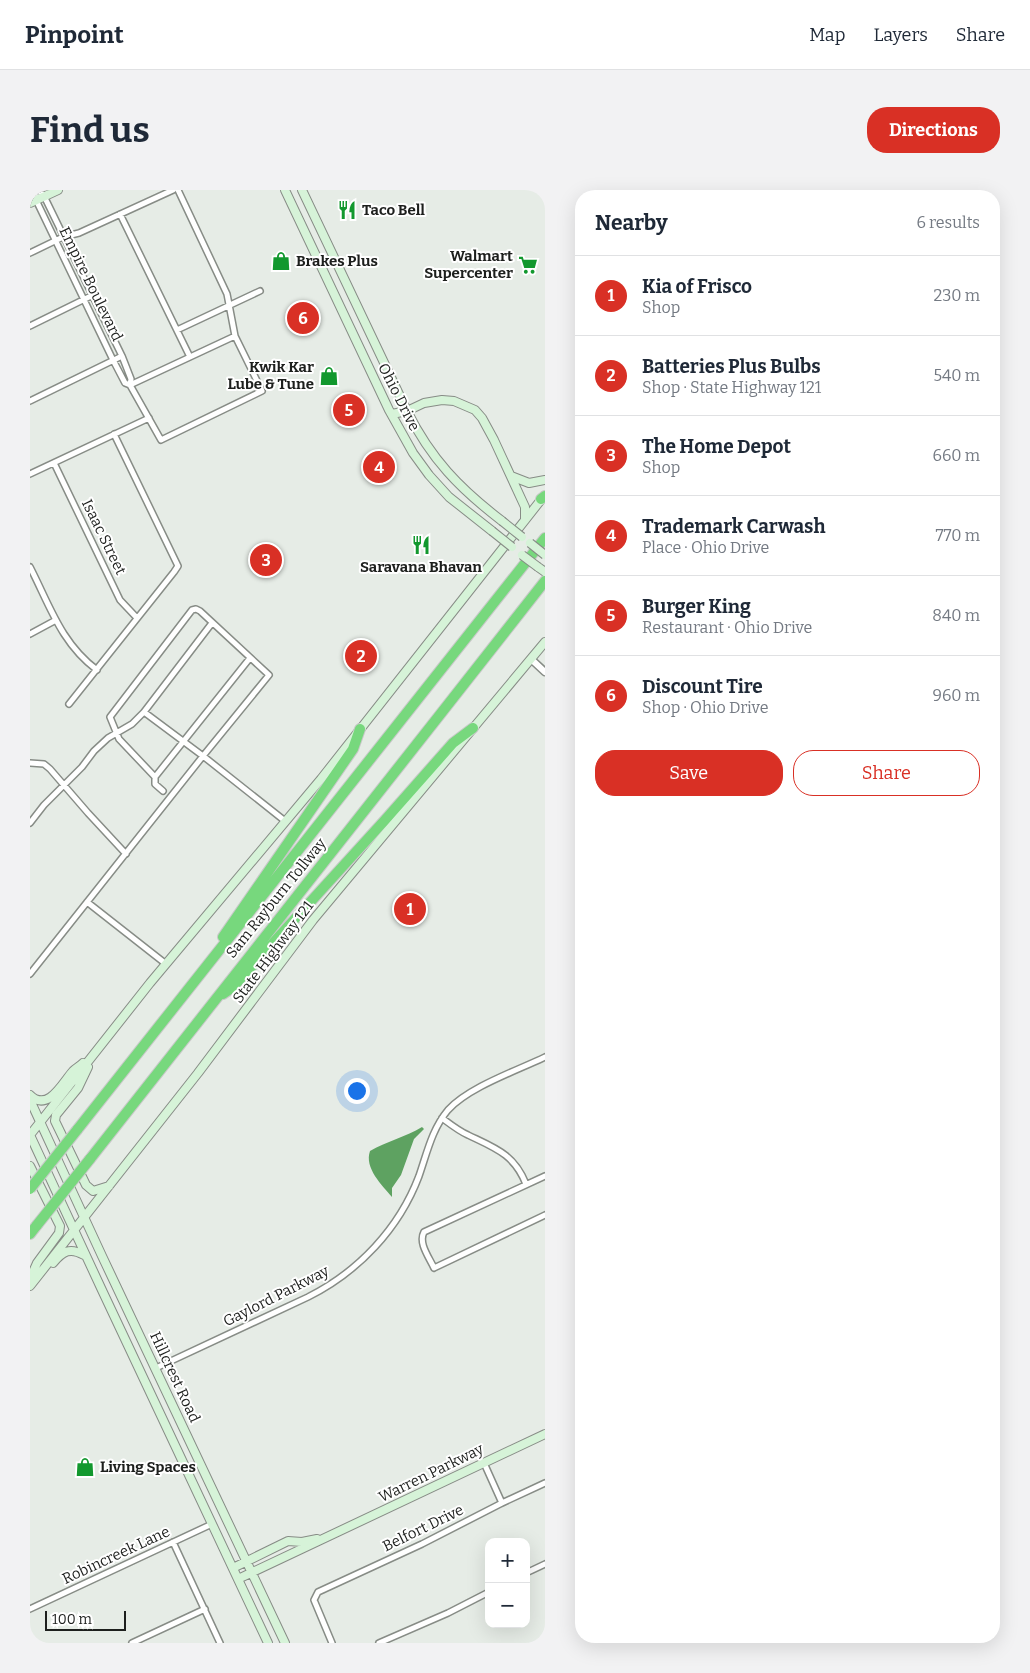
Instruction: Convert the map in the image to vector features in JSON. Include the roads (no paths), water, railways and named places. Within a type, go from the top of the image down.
[{"type":"highway","name":"Sam Rayburn Tollway","points":[[30,1189],[545,538]]},
{"type":"highway","name":"Sam Rayburn Tollway","points":[[30,1234],[545,581]]},
{"type":"highway","points":[[214,1000],[233,988],[453,743],[473,728]]},
{"type":"highway","points":[[207,966],[230,926],[353,749],[360,729]]},
{"type":"main road","points":[[33,202],[40,192],[58,190]]},
{"type":"main road","name":"Ohio Drive","points":[[285,190],[393,417],[413,453],[436,484],[458,505],[545,572]]},
{"type":"main road","name":"Ohio Drive","points":[[302,190],[423,442],[448,473],[478,502],[545,555]]},
{"type":"main road","points":[[393,417],[424,404],[442,400],[454,401],[474,410],[488,427],[511,476],[525,507],[525,520]]},
{"type":"main road","points":[[511,476],[529,484],[545,480]]},
{"type":"main road","points":[[30,1135],[166,964],[360,729],[544,497]]},
{"type":"main road","name":"State Highway 121","points":[[30,1287],[198,1073],[313,920],[545,642]]},
{"type":"main road","points":[[94,1054],[78,1088],[56,1115],[55,1121],[86,1185],[93,1191],[109,1186]]},
{"type":"main road","points":[[30,1094],[33,1098],[43,1100],[54,1095],[74,1070],[94,1054]]},
{"type":"main road","name":"Hillcrest Road","points":[[30,1100],[285,1643]]},
{"type":"main road","name":"Hillcrest Road","points":[[30,1135],[73,1231],[268,1643]]},
{"type":"main road","points":[[30,1166],[60,1226],[59,1233],[37,1264],[30,1279]]},
{"type":"main road","points":[[30,1287],[41,1278],[59,1256],[71,1250],[85,1256]]},
{"type":"main road","points":[[142,1375],[156,1368]]},
{"type":"main road","name":"Warren Parkway","points":[[238,1579],[545,1434]]},
{"type":"main road","name":"Warren Parkway","points":[[233,1568],[288,1541],[302,1542],[329,1537]]},
{"type":"street","points":[[30,253],[173,190]]},
{"type":"street","points":[[130,385],[235,336],[227,294],[178,190]]},
{"type":"street","name":"Empire Boulevard","points":[[40,192],[122,356],[131,379],[130,385]]},
{"type":"street","name":"Empire Boulevard","points":[[33,202],[56,242],[125,383],[130,385],[161,440],[262,391],[235,336]]},
{"type":"street","points":[[120,214],[190,357]]},
{"type":"street","points":[[177,330],[260,290]]},
{"type":"street","points":[[30,326],[92,295]]},
{"type":"street","points":[[30,401],[122,356]]},
{"type":"street","points":[[30,474],[149,418]]},
{"type":"street","points":[[69,704],[178,566],[114,434]]},
{"type":"street","name":"Isaac Street","points":[[54,463],[120,600],[137,618]]},
{"type":"street","points":[[30,567],[69,643],[84,660],[97,670]]},
{"type":"street","points":[[30,974],[269,675],[196,609],[192,610],[110,717],[119,739],[155,777]]},
{"type":"street","points":[[30,634],[56,620]]},
{"type":"street","points":[[30,822],[44,804],[82,767],[94,751],[116,732],[132,724],[144,712],[212,623]]},
{"type":"street","points":[[163,791],[155,784],[155,777],[250,658]]},
{"type":"street","points":[[531,659],[545,672]]},
{"type":"street","points":[[144,712],[184,741],[285,821]]},
{"type":"street","points":[[30,763],[44,764],[126,854]]},
{"type":"street","points":[[87,902],[166,964]]},
{"type":"street","name":"Gaylord Parkway","points":[[156,1368],[317,1293],[342,1277],[360,1262],[382,1239],[405,1206],[434,1132],[442,1118],[456,1103],[470,1093],[545,1057]]},
{"type":"street","points":[[442,1118],[462,1132],[492,1146],[504,1154],[518,1168],[526,1184]]},
{"type":"street","points":[[545,1176],[424,1232],[422,1243],[434,1268],[545,1215]]},
{"type":"street","points":[[484,1463],[502,1503]]},
{"type":"street","name":"Belfort Drive","points":[[332,1643],[314,1600],[318,1592],[422,1544],[545,1483]]},
{"type":"street","name":"Robincreek Lane","points":[[30,1609],[212,1524]]},
{"type":"street","points":[[173,1542],[220,1643]]},
{"type":"street","points":[[530,1571],[545,1564]]},
{"type":"street","points":[[379,1643],[448,1614],[485,1594]]},
{"type":"street","points":[[132,1643],[205,1609]]},
{"type":"place","name":"Taco Bell","points":[[347,210]]},
{"type":"place","name":"Brakes Plus","points":[[281,261]]},
{"type":"place","name":"Walmart Supercenter","points":[[528,265]]},
{"type":"place","name":"Discount Tire","points":[[303,318]]},
{"type":"place","name":"Kwik Kar Lube & Tune","points":[[329,376]]},
{"type":"place","name":"Burger King","points":[[349,410]]},
{"type":"place","name":"Trademark Carwash","points":[[379,467]]},
{"type":"place","name":"Saravana Bhavan","points":[[421,545]]},
{"type":"place","name":"The Home Depot","points":[[266,560]]},
{"type":"place","name":"Batteries Plus Bulbs","points":[[361,656]]},
{"type":"place","name":"Kia of Frisco","points":[[410,909]]},
{"type":"place","name":"Living Spaces","points":[[85,1467]]}]
